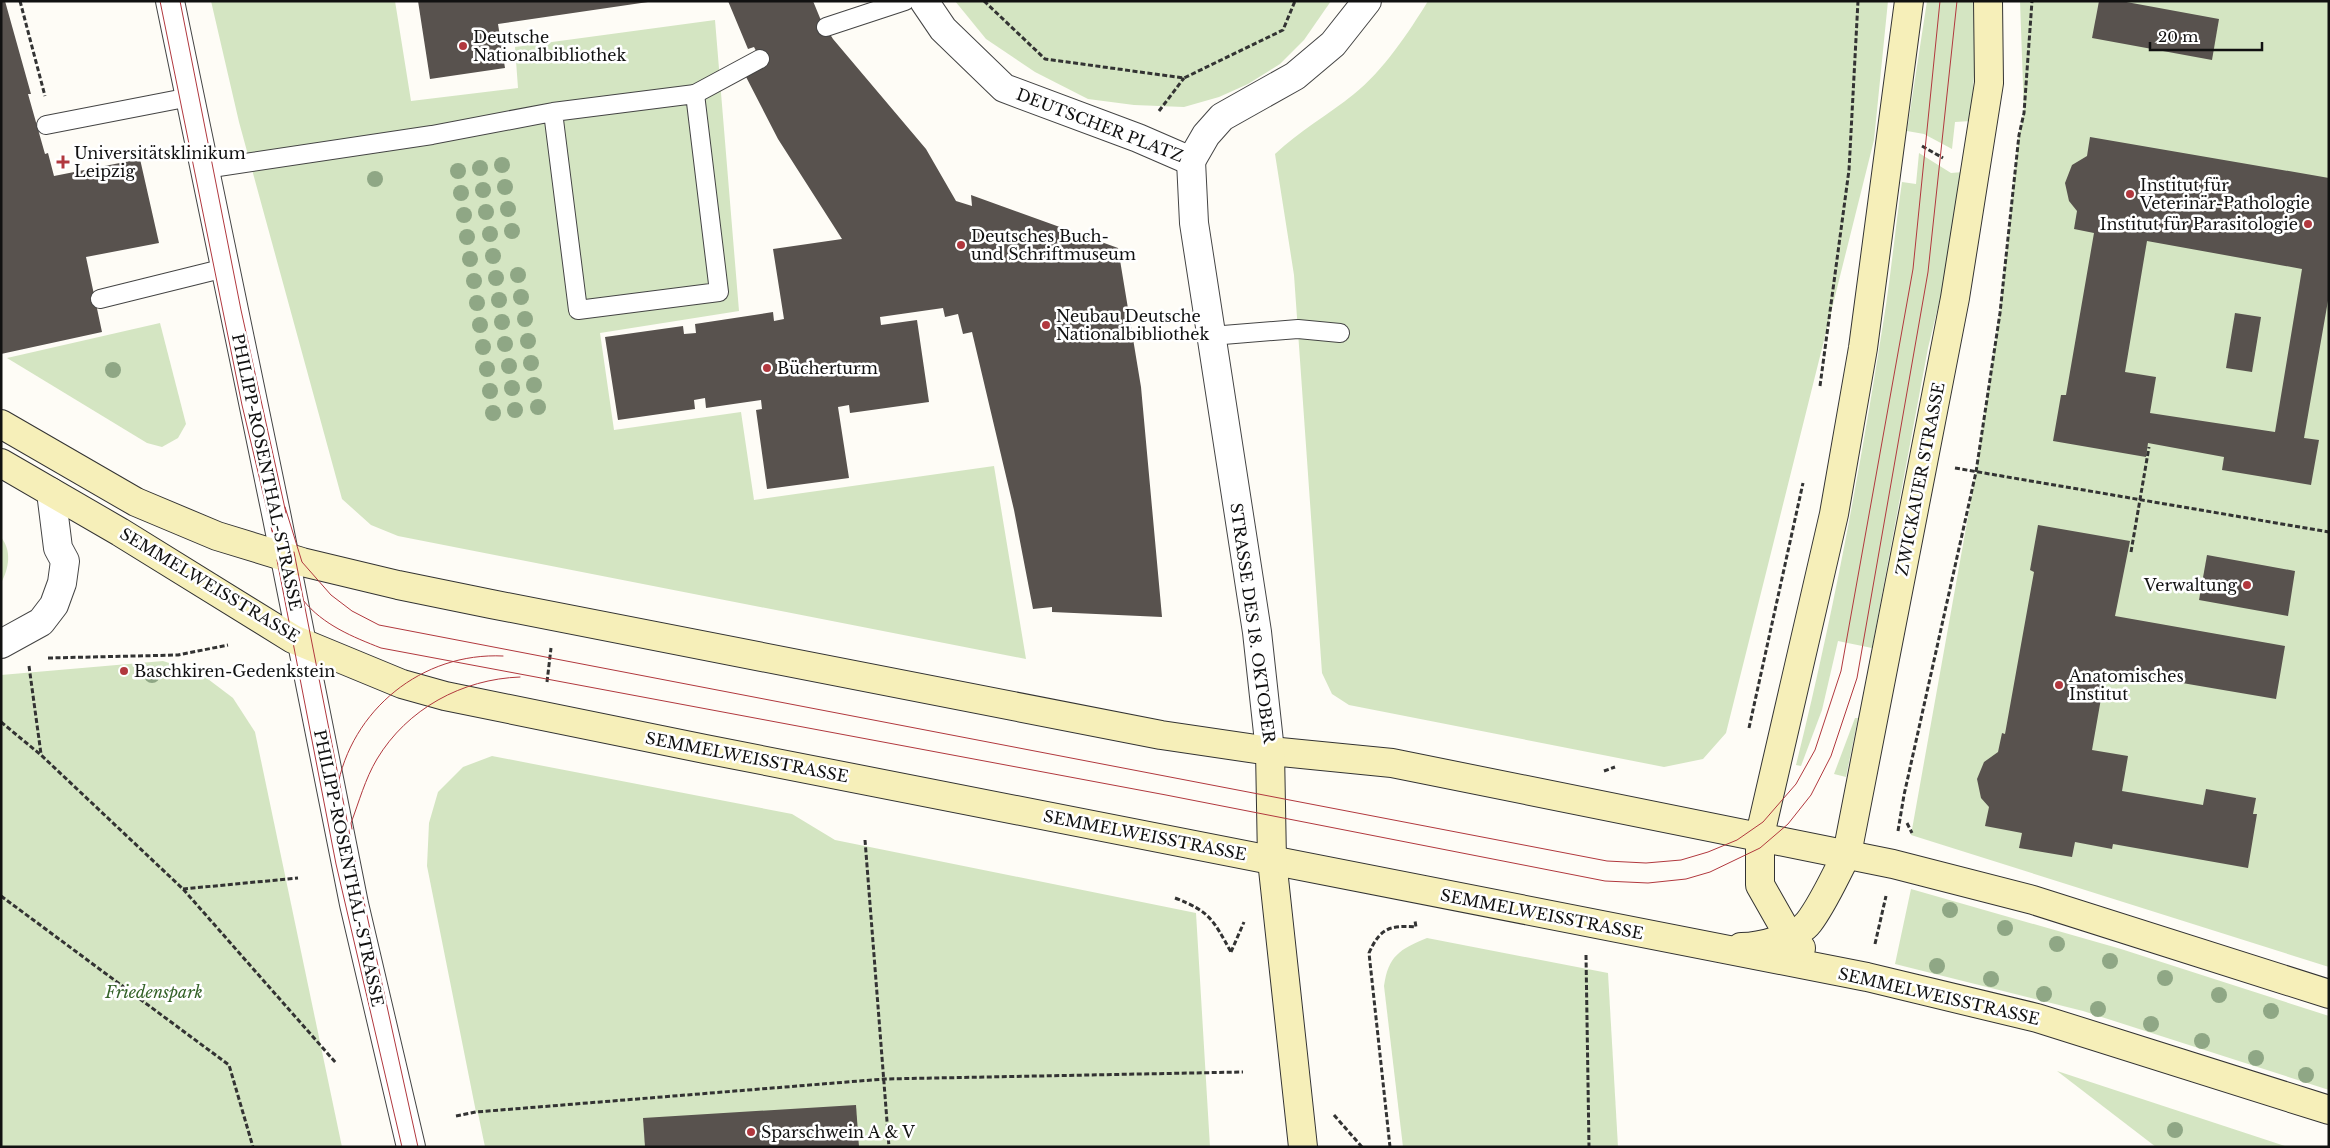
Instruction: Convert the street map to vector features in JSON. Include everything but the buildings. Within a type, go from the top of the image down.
[{"type":"main road","points":[[1821,968],[1789,936],[1760,885],[1760,835],[1834,514],[1863,348],[1908,1]]},
{"type":"main road","name":"ZWICKAUER STRASSE","points":[[1714,948],[1754,947],[1789,936],[1808,923],[1847,854],[1955,298],[1989,83],[1988,1]]},
{"type":"main road","name":"SEMMELWEISSTRASSE","points":[[1,424],[136,502],[217,536],[285,557],[398,585],[1161,735],[1270,751],[1392,763],[1760,835],[1893,864],[2033,900],[2329,994]]},
{"type":"main road","name":"SEMMELWEISSTRASSE","points":[[1,463],[120,532],[292,639],[302,641],[402,684],[491,706],[1867,977],[2037,1018],[2329,1110]]},
{"type":"main road","name":"STRASSE DES 18. OKTOBER","points":[[1270,751],[1272,860],[1303,1147]]},
{"type":"street","name":"PHILIPP-ROSENTHAL-STRASSE","points":[[170,1],[285,557],[354,904],[411,1147]]},
{"type":"street","name":"DEUTSCHER PLATZ","points":[[924,1],[943,29],[1004,88],[1138,138],[1191,161],[1206,136],[1222,117],[1295,76],[1333,44],[1367,1]]},
{"type":"street","name":"STRASSE DES 18. OKTOBER","points":[[1191,161],[1194,223],[1258,632],[1270,751]]},
{"type":"street","points":[[16,646],[41,622],[54,605],[62,583],[65,561],[58,548],[51,492]]},
{"type":"lane","points":[[826,27],[905,1]]},
{"type":"lane","points":[[205,169],[432,135],[553,112],[695,94],[760,59]]},
{"type":"lane","points":[[553,112],[578,310],[597,308],[719,292],[695,94]]},
{"type":"lane","points":[[49,124],[190,97]]},
{"type":"lane","points":[[100,299],[225,268]]},
{"type":"lane","points":[[1211,336],[1298,329],[1340,333]]},
{"type":"path","points":[[20,1],[49,124]]},
{"type":"path","points":[[984,1],[1045,59],[1184,78]]},
{"type":"path","points":[[1138,138],[1184,78],[1283,30],[1295,1]]},
{"type":"path","points":[[1819,393],[1849,170],[1858,1]]},
{"type":"path","points":[[1867,977],[1893,864],[1903,803],[1976,472],[2000,313],[2019,135],[2024,113],[2032,1]]},
{"type":"path","points":[[1982,134],[2019,135]]},
{"type":"path","points":[[1920,144],[1948,161]]},
{"type":"path","points":[[1849,170],[1886,171]]},
{"type":"path","points":[[2131,552],[2150,447]]},
{"type":"path","points":[[1924,462],[2329,532]]},
{"type":"path","points":[[1748,724],[1804,480]]},
{"type":"path","points":[[546,686],[552,643]]},
{"type":"path","points":[[41,754],[16,646],[178,655],[228,645]]},
{"type":"path","points":[[1,722],[41,754],[183,889],[336,1063]]},
{"type":"path","points":[[865,840],[889,1147]]},
{"type":"path","points":[[183,889],[298,878]]},
{"type":"path","points":[[1390,1147],[1369,953],[1375,939],[1389,928],[1416,927],[1409,887]]},
{"type":"path","points":[[1,896],[229,1065],[253,1147]]},
{"type":"path","points":[[1176,898],[1198,907],[1213,920],[1231,952]]},
{"type":"path","points":[[1586,922],[1590,1147]]},
{"type":"path","points":[[456,1116],[486,1111],[884,1079],[1243,1072]]},
{"type":"green space","points":[[211,1],[395,1],[411,101],[518,88],[515,47],[715,20],[739,311],[600,333],[614,430],[741,412],[754,500],[994,466],[1026,659],[398,536],[371,525],[342,499],[239,122]]},
{"type":"green space","points":[[955,1],[1331,1],[1304,40],[1280,64],[1248,84],[1219,97],[1184,107],[1134,105],[1088,99],[1035,72],[986,39]]},
{"type":"green space","points":[[1428,1],[1888,1],[1874,140],[1726,733],[1703,759],[1664,767],[1349,705],[1332,694],[1322,673],[1294,275],[1275,154],[1365,85],[1395,50]]},
{"type":"green space","points":[[1927,1],[1975,1],[1976,44],[1971,121],[1955,122],[1952,149],[1924,134],[1907,131]]},
{"type":"green space","points":[[2020,1],[2329,1],[2329,967],[1911,835],[1976,472],[2000,313],[2019,135],[2024,113]]},
{"type":"green space","points":[[1919,153],[1951,173],[1963,172],[1952,250],[1928,348],[1872,648],[1838,641],[1822,710],[1801,766],[1796,765],[1835,593],[1867,420],[1886,305],[1902,182],[1916,184]]},
{"type":"green space","points":[[160,323],[186,424],[178,438],[162,447],[147,443],[7,358]]},
{"type":"green space","points":[[1,537],[7,548],[8,560],[1,583]]},
{"type":"green space","name":"Friedenspark","points":[[163,661],[200,673],[233,698],[255,732],[342,1147],[1,1147],[1,675]]},
{"type":"green space","points":[[1855,718],[1858,718],[1846,777],[1834,774]]},
{"type":"green space","points":[[492,756],[792,814],[835,840],[1196,913],[1210,1147],[485,1147],[478,1113],[476,1112],[427,866],[429,823],[438,792],[463,767]]},
{"type":"green space","points":[[1911,889],[2121,949],[2329,1016],[2329,1090],[2083,1011],[1895,964]]},
{"type":"green space","points":[[1427,938],[1608,973],[1618,1147],[1403,1147],[1384,986],[1389,967],[1397,955],[1409,946]]},
{"type":"green space","points":[[2057,1071],[2288,1147],[2156,1147]]},
{"type":"tram line","points":[[160,1],[242,405],[273,535]]},
{"type":"tram line","points":[[180,1],[241,310],[286,513]]},
{"type":"tram line","points":[[285,507],[302,562],[331,595],[352,611],[379,625],[1607,861],[1646,863],[1681,860],[1708,852],[1737,840],[1763,822],[1796,784],[1815,750],[1841,671],[1913,269],[1940,1]]},
{"type":"tram line","points":[[272,530],[284,566],[297,592],[311,609],[339,629],[381,648],[1166,795],[1605,881],[1648,883],[1686,879],[1710,872],[1760,848],[1788,824],[1811,795],[1831,756],[1857,678],[1928,272],[1957,1]]},
{"type":"tram line","points":[[294,552],[355,861],[418,1147]]},
{"type":"tram line","points":[[277,560],[336,864],[402,1147]]},
{"type":"tram line","points":[[332,823],[333,806],[345,760],[357,734],[374,711],[395,691],[419,675],[445,664],[473,657],[503,656]]},
{"type":"tram line","points":[[352,829],[351,823],[373,767],[389,741],[404,725],[438,700],[457,691],[498,679],[520,677]]},
{"type":"place","name":"Deutsche Nationalbibliothek","points":[[463,46]]},
{"type":"place","name":"Universitätsklinikum Leipzig","points":[[63,162]]},
{"type":"place","name":"Institut für Veterinär-Pathologie","points":[[2130,194]]},
{"type":"place","name":"Institut für Parasitologie","points":[[2308,224]]},
{"type":"place","name":"Deutsches Buch- und Schriftmuseum","points":[[961,245]]},
{"type":"place","name":"Neubau Deutsche Nationalbibliothek","points":[[1046,325]]},
{"type":"place","name":"Bücherturm","points":[[767,368]]},
{"type":"place","name":"Verwaltung","points":[[2247,585]]},
{"type":"place","name":"Baschkiren-Gedenkstein","points":[[124,671]]},
{"type":"place","name":"Anatomisches Institut","points":[[2059,685]]},
{"type":"place","name":"Sparschwein A & V","points":[[751,1132]]}]
